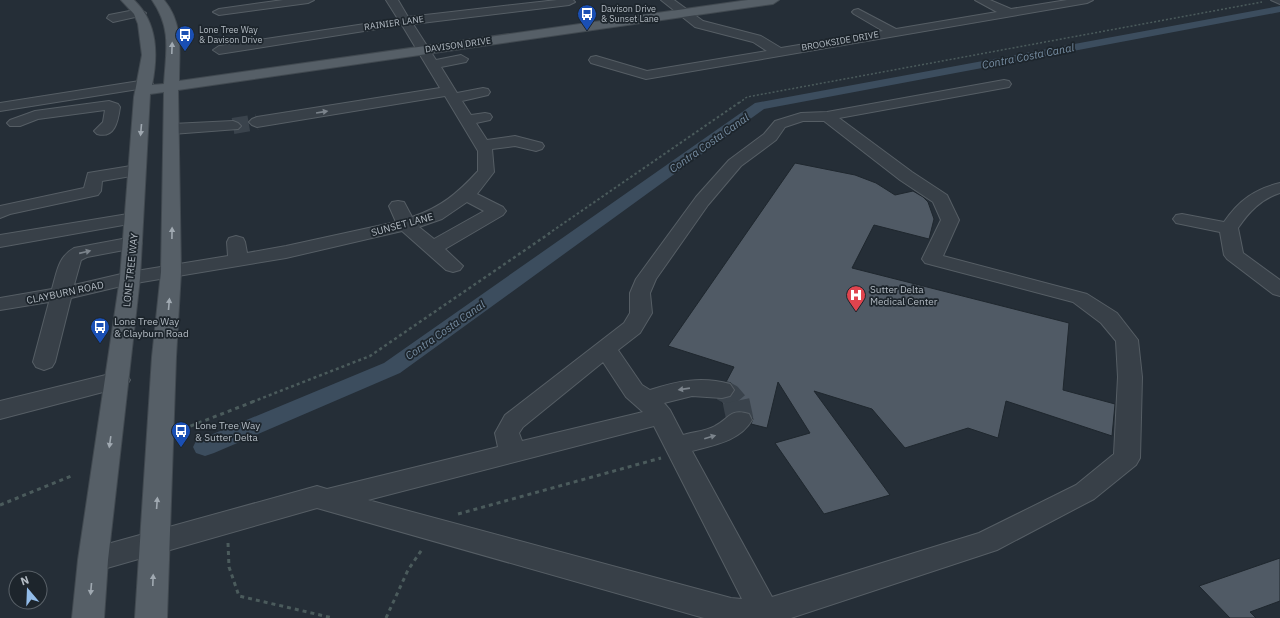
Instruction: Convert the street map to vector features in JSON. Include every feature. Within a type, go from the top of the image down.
[{"type":"main road","name":"LONE TREE WAY","points":[[88,618],[93,560],[118,380],[130,278],[144,88],[150,42],[140,14],[127,0]]},
{"type":"main road","points":[[151,618],[154,542],[171,272],[172,190],[171,84],[173,31],[166,10],[158,0]]},
{"type":"main road","name":"DAVISON DRIVE","points":[[679,11],[738,0]]},
{"type":"main road","name":"DAVISON DRIVE","points":[[144,88],[679,11],[773,0]]},
{"type":"main road","points":[[138,170],[154,170],[159,173],[158,185],[162,190],[172,190]]},
{"type":"street","points":[[219,12],[308,0]]},
{"type":"street","name":"SUNSET LANE","points":[[130,278],[171,272],[237,251],[286,260],[334,250],[406,224],[436,215],[466,195],[486,172],[486,151],[392,0]]},
{"type":"street","points":[[666,0],[679,11],[699,24],[757,39],[776,51]]},
{"type":"street","points":[[981,0],[1009,13]]},
{"type":"street","name":"BROOKSIDE DRIVE","points":[[596,60],[646,75],[776,51],[1087,0]]},
{"type":"street","name":"RAINIER LANE","points":[[219,50],[408,26],[569,2]]},
{"type":"street","points":[[858,12],[893,32]]},
{"type":"street","points":[[113,18],[140,14]]},
{"type":"street","points":[[390,36],[408,26]]},
{"type":"street","points":[[432,64],[461,59]]},
{"type":"street","points":[[512,453],[507,433],[514,421],[632,328],[641,312],[640,292],[646,279],[702,201],[734,163],[770,137],[780,124],[801,117],[827,116],[1004,84]]},
{"type":"street","points":[[0,107],[144,88]]},
{"type":"street","points":[[0,113],[144,88]]},
{"type":"street","points":[[257,122],[359,106],[453,97],[483,92]]},
{"type":"street","points":[[425,108],[453,97]]},
{"type":"street","points":[[15,123],[35,115],[109,105],[113,107],[110,124],[102,132]]},
{"type":"street","points":[[93,560],[317,497],[731,612],[765,613],[987,542],[1085,492],[1127,458],[1130,377],[1127,340],[1109,318],[1080,298],[932,259],[950,220],[941,199],[906,176],[827,116]]},
{"type":"street","points":[[467,120],[485,117]]},
{"type":"street","points":[[172,129],[233,126]]},
{"type":"street","points":[[483,145],[515,141],[536,146]]},
{"type":"street","points":[[0,213],[4,210],[92,191],[94,177],[138,170]]},
{"type":"street","points":[[1280,188],[1268,191],[1245,205],[1229,228],[1234,255],[1280,290]]},
{"type":"street","points":[[432,248],[497,211],[466,195]]},
{"type":"street","points":[[398,206],[406,224],[452,266]]},
{"type":"street","points":[[0,241],[134,218]]},
{"type":"street","points":[[1182,219],[1229,228]]},
{"type":"street","points":[[44,362],[60,294],[70,260],[81,252],[133,243]]},
{"type":"street","name":"CLAYBURN ROAD","points":[[0,304],[60,294],[130,278]]},
{"type":"street","points":[[605,348],[634,391],[654,408],[680,451],[765,613]]},
{"type":"street","points":[[0,410],[118,380]]},
{"type":"street","points":[[327,500],[512,453],[654,408],[677,390],[702,386],[722,390]]},
{"type":"street","points":[[680,451],[723,433],[740,420]]},
{"type":"path","points":[[386,618],[408,570],[442,519],[667,457],[680,451]]},
{"type":"path","points":[[0,505],[74,475]]},
{"type":"path","points":[[226,523],[229,567],[239,596],[333,618]]},
{"type":"building","points":[[795,163],[855,175],[876,183],[895,195],[913,191],[923,197],[928,202],[934,219],[929,239],[874,225],[852,268],[1069,323],[1063,390],[1115,404],[1112,436],[1006,401],[998,438],[968,428],[905,448],[872,409],[814,391],[890,495],[824,514],[775,443],[810,433],[778,382],[767,428],[751,424],[753,419],[749,413],[738,411],[729,414],[720,399],[730,397],[735,391],[731,383],[726,382],[734,367],[668,346]]},
{"type":"building","points":[[1280,558],[1280,601],[1250,612],[1256,618],[1230,618],[1199,586]]},
{"type":"waterway","name":"Contra Costa Canal","points":[[205,447],[392,368],[760,106],[1280,9]]},
{"type":"tunnel","points":[[233,126],[257,122]]},
{"type":"tunnel","points":[[722,390],[731,395],[737,402]]},
{"type":"tunnel","points":[[736,401],[740,420]]},
{"type":"place","name":"Davison Drive & Sunset Lane","points":[[587,31]]},
{"type":"place","name":"Lone Tree Way & Davison Drive","points":[[185,52]]},
{"type":"place","name":"Sutter Delta Medical Center","points":[[856,312]]},
{"type":"place","name":"Lone Tree Way & Clayburn Road","points":[[100,344]]},
{"type":"place","name":"Lone Tree Way & Sutter Delta","points":[[181,448]]}]
